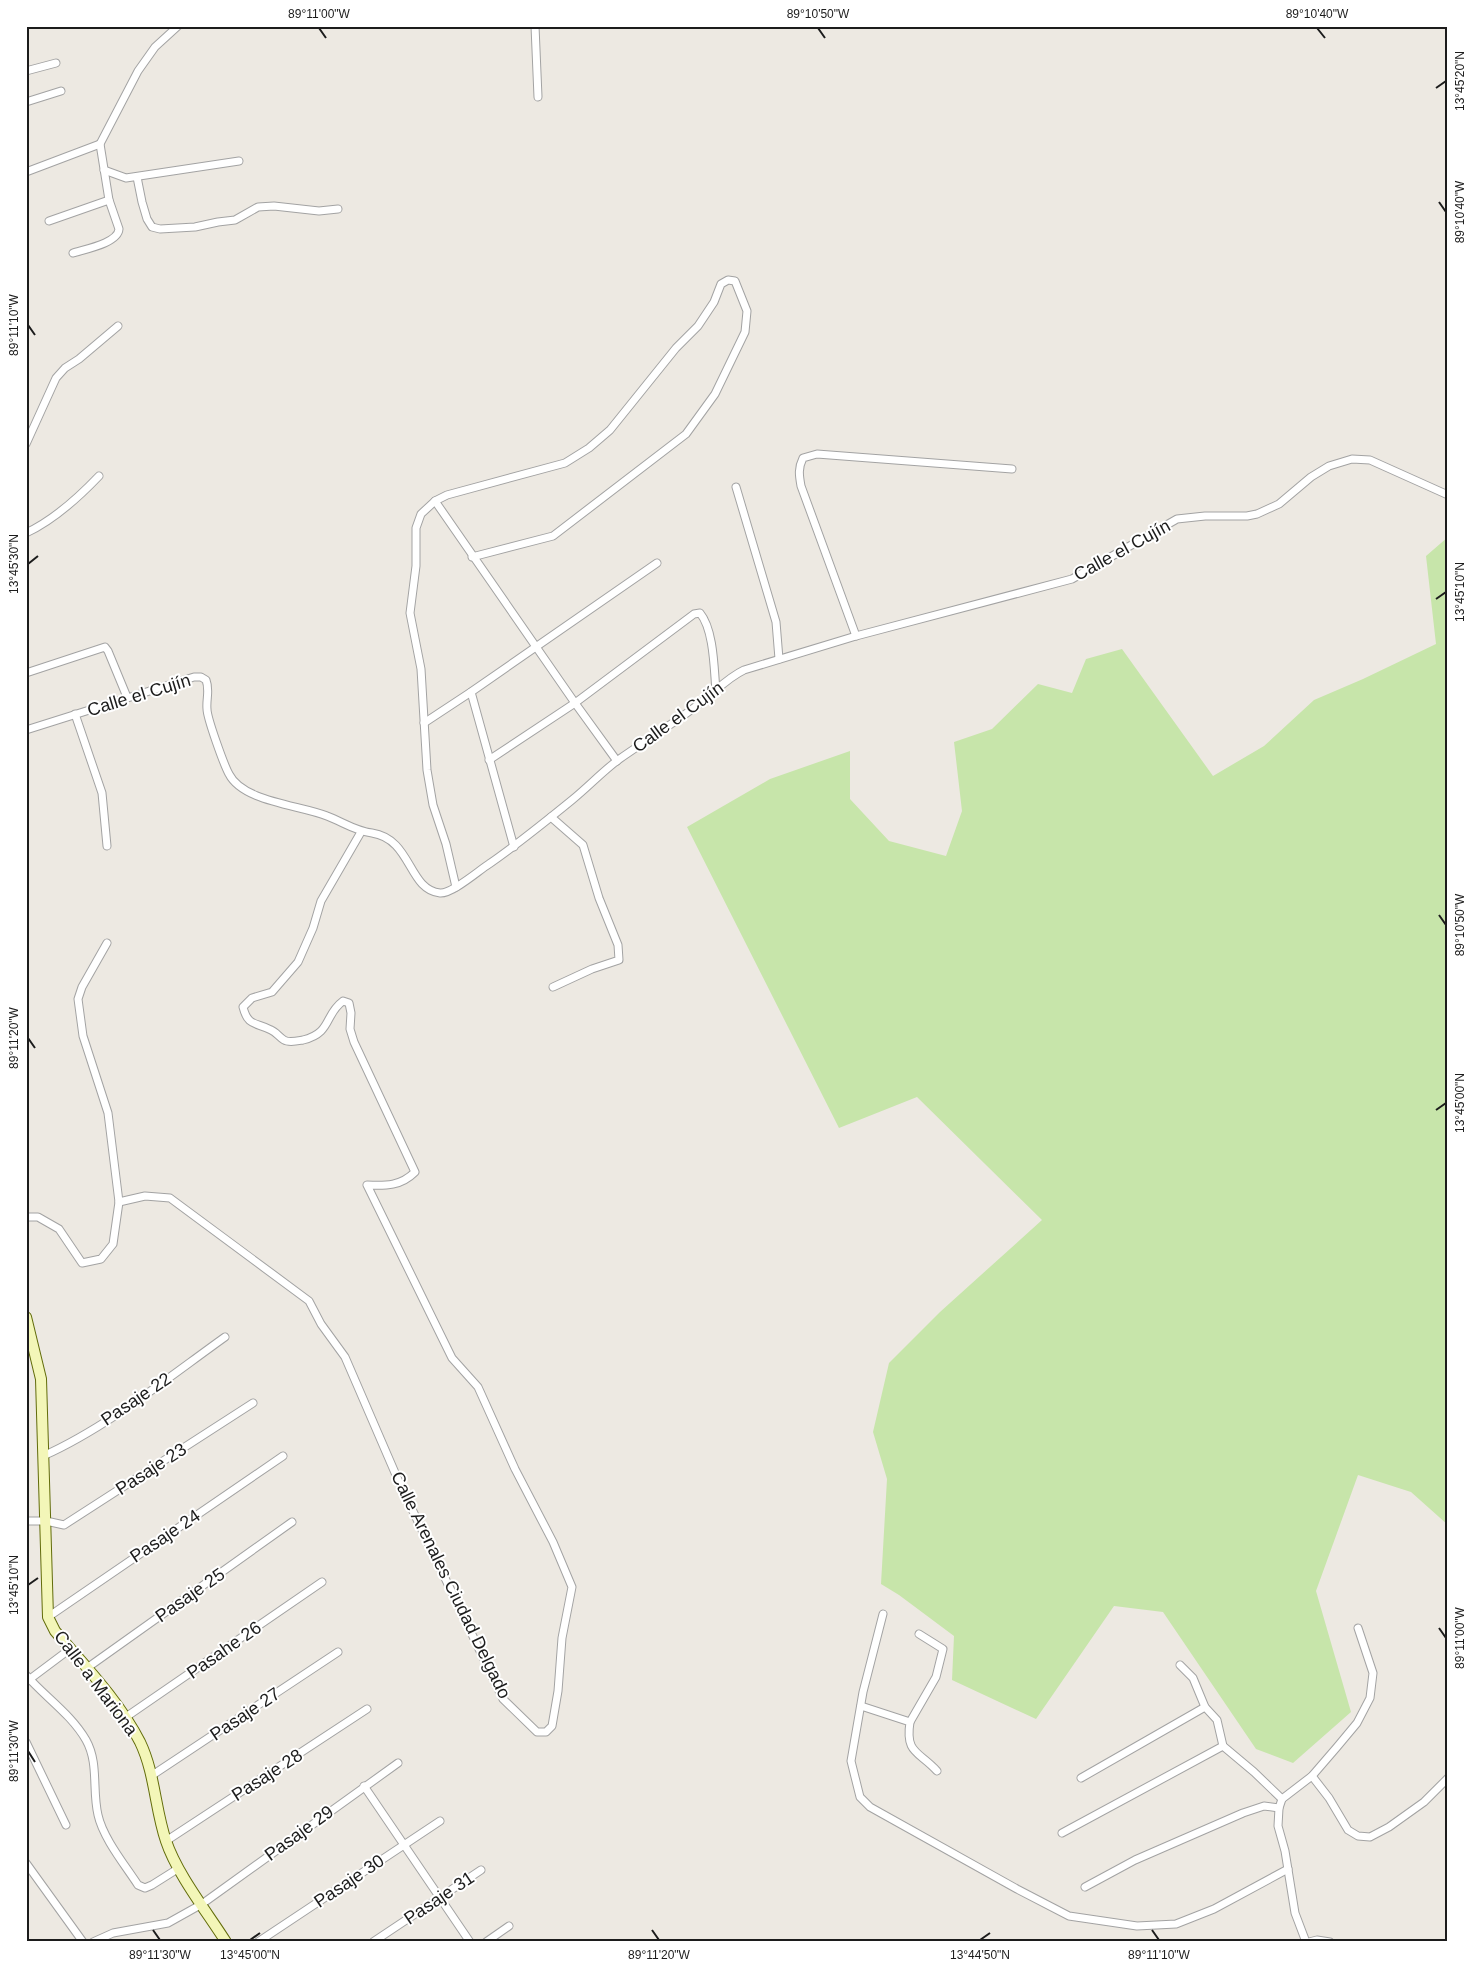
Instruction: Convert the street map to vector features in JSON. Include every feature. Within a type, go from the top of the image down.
[{"type":"main road","name":"Calle a Mariona","points":[[26,1317],[41,1379],[48,1617],[55,1630],[126,1718],[140,1744],[151,1776],[166,1841],[179,1868],[226,1942]]},
{"type":"street","points":[[73,253],[117,237],[120,229],[109,200],[100,144],[138,71],[155,47],[178,26]]},
{"type":"street","points":[[535,26],[538,97]]},
{"type":"street","points":[[26,71],[56,63]]},
{"type":"street","points":[[26,102],[61,91]]},
{"type":"street","points":[[26,172],[100,144]]},
{"type":"street","points":[[104,170],[126,178],[239,161]]},
{"type":"street","points":[[137,177],[147,219],[152,227],[160,229],[235,220],[258,207],[274,206],[319,211],[338,209]]},
{"type":"street","points":[[49,221],[109,200]]},
{"type":"street","points":[[456,887],[446,844],[433,805],[427,770],[421,669],[410,614],[416,566],[416,528],[421,514],[435,501],[447,495],[565,463],[589,448],[610,430],[676,348],[698,326],[714,302],[721,284],[728,280],[735,281],[747,312],[745,332],[715,394],[686,434],[590,510],[553,536],[472,557]]},
{"type":"street","points":[[26,444],[56,378],[65,368],[79,359],[118,326]]},
{"type":"street","points":[[856,636],[801,486],[798,472],[803,458],[817,454],[1012,469]]},
{"type":"street","name":"Calle el Cujín","points":[[26,730],[194,677],[201,677],[206,680],[209,687],[206,710],[228,774],[235,783],[266,800],[326,815],[361,832],[382,835],[392,840],[398,845],[414,872],[430,890],[443,893],[456,887],[514,847],[617,761],[716,691],[732,676],[744,670],[856,636],[1072,580],[1177,519],[1204,516],[1247,516],[1263,512],[1280,504],[1321,470],[1344,461],[1370,460],[1448,495]]},
{"type":"street","points":[[26,533],[44,525],[82,494],[99,476]]},
{"type":"street","points":[[736,488],[776,622],[780,659]]},
{"type":"street","points":[[435,501],[472,557],[617,761]]},
{"type":"street","points":[[424,723],[657,563]]},
{"type":"street","points":[[489,760],[575,703],[694,614],[700,613],[704,617],[713,651],[716,691]]},
{"type":"street","points":[[26,673],[105,647],[127,698]]},
{"type":"street","points":[[471,692],[514,847]]},
{"type":"street","points":[[75,714],[102,793],[107,846]]},
{"type":"street","points":[[551,817],[583,845],[618,946],[620,960],[592,969],[553,987]]},
{"type":"street","name":"Calle Arenales Ciudad Delgado","points":[[120,1202],[145,1196],[170,1198],[309,1301],[321,1324],[345,1357],[400,1482],[503,1700],[537,1732],[546,1732],[552,1726],[558,1691],[562,1638],[572,1587],[553,1542],[515,1469],[478,1388],[452,1358],[367,1185],[389,1186],[408,1180],[415,1172],[354,1042],[350,1029],[352,1013],[348,1003],[343,1001],[335,1007],[328,1023],[315,1037],[295,1042],[285,1040],[271,1030],[254,1025],[246,1016],[243,1007],[252,998],[272,992],[298,962],[313,928],[321,901],[361,832]]},
{"type":"street","points":[[26,1217],[38,1217],[59,1229],[82,1263],[101,1259],[114,1244],[120,1202],[108,1113],[83,1036],[78,999],[82,987],[107,943]]},
{"type":"street","name":"Pasaje 22","points":[[43,1456],[62,1447],[132,1403],[225,1337]]},
{"type":"street","name":"Pasaje 23","points":[[26,1521],[46,1521],[64,1525],[253,1403]]},
{"type":"street","name":"Pasaje 24","points":[[48,1617],[283,1456]]},
{"type":"street","name":"Pasaje 25","points":[[87,1668],[292,1522]]},
{"type":"street","name":"Pasahe 26","points":[[126,1718],[322,1582]]},
{"type":"street","points":[[883,1614],[860,1706],[851,1761],[860,1797],[870,1807],[1016,1889],[1069,1916],[1137,1926],[1176,1924],[1214,1909],[1288,1869]]},
{"type":"street","points":[[1330,1942],[1317,1940],[1308,1942],[1295,1913],[1288,1869],[1278,1826],[1278,1808],[1282,1799],[1312,1776],[1357,1723],[1370,1698],[1373,1673],[1358,1628]]},
{"type":"street","points":[[919,1634],[943,1649],[936,1676],[910,1722],[908,1735],[910,1745],[937,1771]]},
{"type":"street","points":[[70,1649],[28,1679],[65,1714],[86,1740],[93,1757],[98,1816],[108,1837],[138,1884],[145,1888],[179,1868]]},
{"type":"street","name":"Pasaje 27","points":[[151,1776],[338,1652]]},
{"type":"street","points":[[1180,1665],[1193,1678],[1205,1707],[1217,1720],[1223,1746],[1282,1799]]},
{"type":"street","points":[[860,1706],[910,1722]]},
{"type":"street","points":[[1081,1778],[1205,1707]]},
{"type":"street","name":"Pasaje 28","points":[[166,1841],[367,1709]]},
{"type":"street","points":[[26,1742],[66,1825]]},
{"type":"street","points":[[1062,1833],[1223,1746]]},
{"type":"street","name":"Pasaje 29","points":[[93,1942],[113,1933],[168,1923],[202,1904],[398,1762]]},
{"type":"street","points":[[1312,1776],[1329,1798],[1348,1830],[1358,1836],[1370,1837],[1389,1827],[1424,1802],[1448,1778]]},
{"type":"street","points":[[364,1786],[470,1942]]},
{"type":"street","points":[[1085,1887],[1135,1860],[1243,1813],[1264,1806],[1278,1808]]},
{"type":"street","name":"Pasaje 30","points":[[258,1942],[440,1821]]},
{"type":"street","points":[[26,1863],[83,1942]]},
{"type":"street","name":"Pasaje 31","points":[[373,1942],[481,1870]]},
{"type":"street","points":[[486,1942],[509,1926]]},
{"type":"green space","points":[[1448,537],[1448,1525],[1411,1492],[1358,1475],[1316,1591],[1351,1712],[1293,1763],[1256,1749],[1163,1612],[1114,1606],[1036,1719],[952,1680],[954,1636],[881,1584],[887,1479],[873,1432],[889,1363],[940,1312],[1042,1220],[917,1097],[839,1128],[687,827],[770,779],[850,751],[850,799],[889,841],[946,856],[962,811],[954,742],[992,729],[1038,684],[1072,693],[1086,659],[1122,649],[1213,776],[1264,746],[1314,700],[1436,644],[1426,556]]}]
